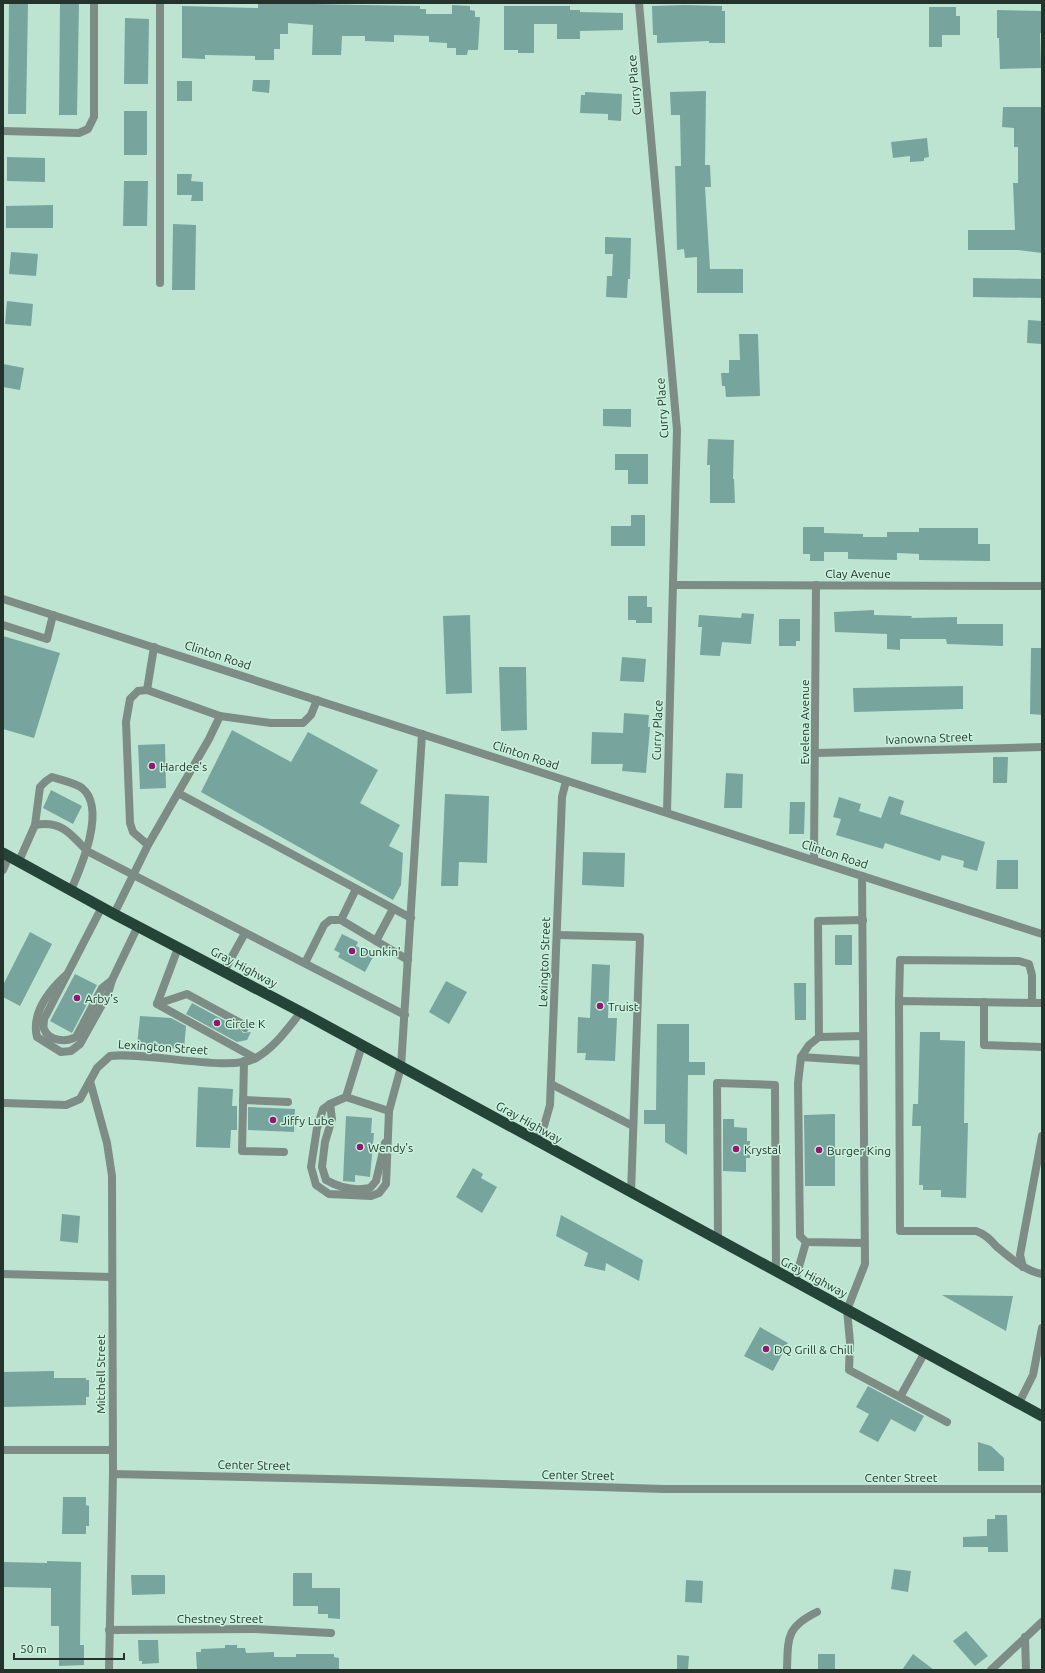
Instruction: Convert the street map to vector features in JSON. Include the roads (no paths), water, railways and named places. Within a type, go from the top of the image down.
[{"type":"highway","name":"Gray Highway","points":[[10,857],[178,948],[302,1012],[535,1141],[1042,1416]]},
{"type":"street","points":[[3,131],[79,133],[88,129],[94,117],[94,3]]},
{"type":"street","points":[[160,3],[160,282]]},
{"type":"street","name":"Curry Place","points":[[639,3],[677,430],[667,812]]},
{"type":"street","name":"Clay Avenue","points":[[674,585],[1042,586]]},
{"type":"street","name":"Evelena Avenue","points":[[814,859],[816,753],[816,585]]},
{"type":"street","name":"Clinton Road","points":[[3,599],[566,781],[814,859],[1042,934]]},
{"type":"street","points":[[3,626],[47,640],[53,615]]},
{"type":"street","points":[[147,690],[154,647]]},
{"type":"street","points":[[148,845],[133,832],[130,823],[126,722],[130,699],[138,691],[147,690],[220,716],[271,723],[303,723],[311,716],[317,700]]},
{"type":"street","points":[[114,914],[148,845],[210,739],[220,716]]},
{"type":"street","points":[[389,1111],[346,1097],[323,1109],[317,1128],[312,1167],[316,1185],[329,1194],[371,1196],[380,1193],[386,1184],[389,1111],[401,1067],[422,734]]},
{"type":"street","name":"Ivanowna Street","points":[[816,753],[1042,747]]},
{"type":"street","points":[[3,870],[10,857],[35,825],[40,787],[46,780],[52,777],[82,788],[93,807],[87,851],[71,890]]},
{"type":"street","name":"Lexington Street","points":[[535,1141],[544,1126],[550,1105],[562,797],[566,781]]},
{"type":"street","points":[[178,793],[411,918]]},
{"type":"street","points":[[35,825],[47,823],[61,826],[87,851],[405,1015]]},
{"type":"street","points":[[862,876],[865,1264],[847,1310],[850,1342],[849,1370],[947,1422]]},
{"type":"street","points":[[341,920],[356,889]]},
{"type":"street","points":[[102,907],[65,976],[51,989],[37,1016],[34,1027],[36,1037],[61,1052],[71,1051],[80,1044],[108,994],[112,980],[138,926]]},
{"type":"street","points":[[376,940],[393,909]]},
{"type":"street","points":[[305,963],[324,925],[330,920],[341,920],[408,960]]},
{"type":"street","points":[[819,1036],[818,921],[863,920]]},
{"type":"street","points":[[224,972],[245,933]]},
{"type":"street","points":[[557,935],[640,937],[632,1193]]},
{"type":"street","points":[[157,1004],[178,948]]},
{"type":"street","points":[[1032,1003],[1032,975],[1029,964],[1019,961],[900,960],[900,1231],[976,1231],[984,1234],[997,1247],[1023,1266],[1035,1273],[1042,1274]]},
{"type":"street","points":[[157,1004],[187,994],[246,1026],[245,1028]]},
{"type":"street","points":[[899,1001],[1042,1003]]},
{"type":"street","points":[[984,1002],[984,1045],[1042,1047]]},
{"type":"street","points":[[157,1004],[203,1027],[256,1058]]},
{"type":"street","name":"Lexington Street","points":[[3,1104],[66,1105],[80,1099],[98,1068],[110,1056],[132,1055],[219,1062],[244,1061],[256,1058],[273,1045],[302,1012]]},
{"type":"street","points":[[863,1036],[819,1036],[809,1045],[802,1057],[798,1083],[800,1236],[806,1242],[864,1243]]},
{"type":"street","points":[[346,1097],[362,1045]]},
{"type":"street","points":[[802,1057],[863,1061]]},
{"type":"street","points":[[244,1061],[242,1151],[284,1152]]},
{"type":"street","name":"Mitchell Street","points":[[90,1081],[107,1143],[112,1176],[113,1474],[109,1670]]},
{"type":"street","points":[[718,1240],[717,1083],[775,1085],[776,1272]]},
{"type":"street","points":[[551,1084],[633,1126]]},
{"type":"street","points":[[243,1100],[288,1102]]},
{"type":"street","points":[[330,1104],[332,1119],[325,1142],[322,1167],[326,1180],[336,1186],[361,1190],[370,1188],[376,1181],[388,1131]]},
{"type":"street","points":[[1023,1266],[1020,1255],[1042,1136]]},
{"type":"street","points":[[795,1281],[806,1242]]},
{"type":"street","points":[[3,1274],[112,1277]]},
{"type":"street","points":[[1019,1403],[1033,1375],[1041,1342],[1042,1328]]},
{"type":"street","points":[[900,1397],[925,1352]]},
{"type":"street","points":[[3,1450],[112,1450]]},
{"type":"street","name":"Center Street","points":[[113,1474],[664,1489],[1042,1489]]},
{"type":"street","points":[[787,1670],[790,1635],[794,1627],[805,1618],[817,1612]]},
{"type":"street","points":[[991,1670],[1042,1622]]},
{"type":"street","name":"Chestney Street","points":[[109,1630],[255,1629],[331,1633]]},
{"type":"street","points":[[1025,1637],[1026,1670]]},
{"type":"place","name":"Hardee's","points":[[152,766]]},
{"type":"place","name":"Dunkin'","points":[[352,951]]},
{"type":"place","name":"Arby's","points":[[77,998]]},
{"type":"place","name":"Truist","points":[[600,1006]]},
{"type":"place","name":"Circle K","points":[[217,1023]]},
{"type":"place","name":"Jiffy Lube","points":[[273,1120]]},
{"type":"place","name":"Wendy's","points":[[360,1147]]},
{"type":"place","name":"Krystal","points":[[736,1149]]},
{"type":"place","name":"Burger King","points":[[819,1150]]},
{"type":"place","name":"DQ Grill & Chill","points":[[766,1349]]}]
